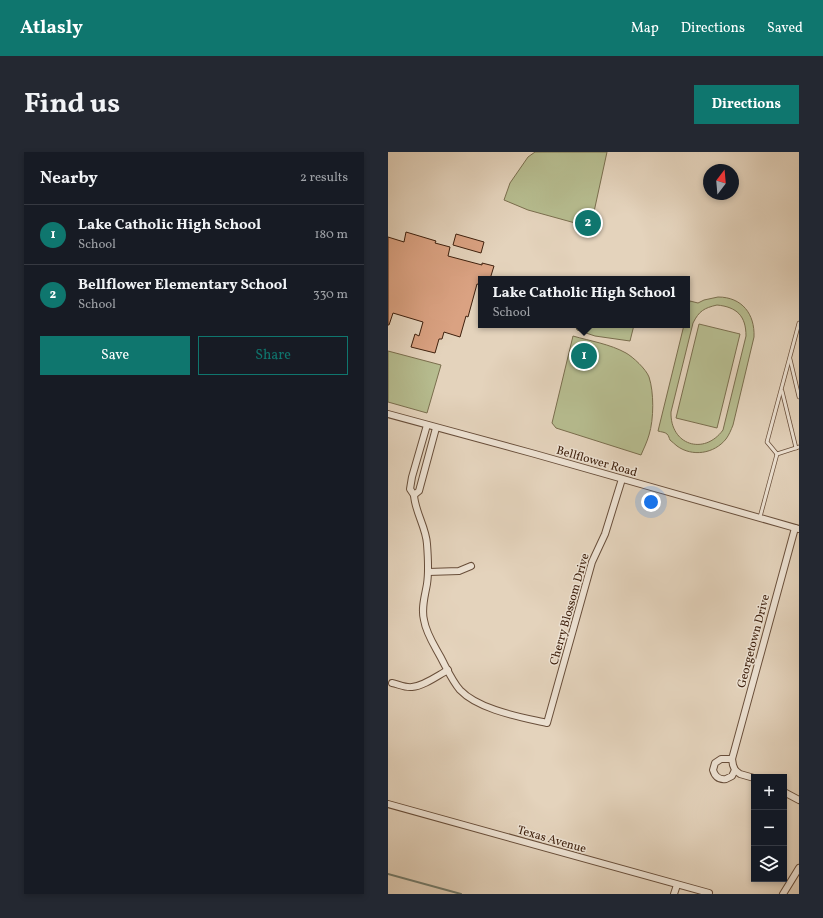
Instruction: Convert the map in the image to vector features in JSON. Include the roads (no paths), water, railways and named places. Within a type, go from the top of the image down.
[{"type":"street","name":"Bellflower Road","points":[[388,414],[797,528]]},
{"type":"street","points":[[392,683],[412,687],[426,682],[448,670],[427,631],[424,620],[423,612],[428,572],[427,538],[414,503],[414,495],[410,489],[426,425]]},
{"type":"street","points":[[414,495],[419,491],[436,428]]},
{"type":"street","name":"Cherry Blossom Drive","points":[[448,670],[460,689],[476,703],[492,709],[547,723],[592,562],[605,534],[622,479]]},
{"type":"street","name":"Georgetown Drive","points":[[732,759],[797,528]]},
{"type":"street","points":[[428,572],[459,571],[471,566]]},
{"type":"street","points":[[735,770],[729,778],[722,780],[716,776],[713,766],[721,759],[732,759],[735,770],[740,774],[751,777]]},
{"type":"street","points":[[787,794],[799,800]]},
{"type":"street","name":"Texas Avenue","points":[[388,804],[709,893]]},
{"type":"street","points":[[783,894],[799,868]]},
{"type":"street","points":[[674,894],[677,885]]},
{"type":"lane","points":[[777,454],[767,442],[799,323]]},
{"type":"lane","points":[[798,328],[799,332]]},
{"type":"lane","points":[[790,358],[799,397]]},
{"type":"lane","points":[[777,454],[797,448],[781,389]]},
{"type":"lane","points":[[760,518],[777,454]]},
{"type":"waterway","points":[[388,874],[461,894]]},
{"type":"place","name":"Bellflower Elementary School","points":[[588,223]]},
{"type":"place","name":"Lake Catholic High School","points":[[584,356]]}]
